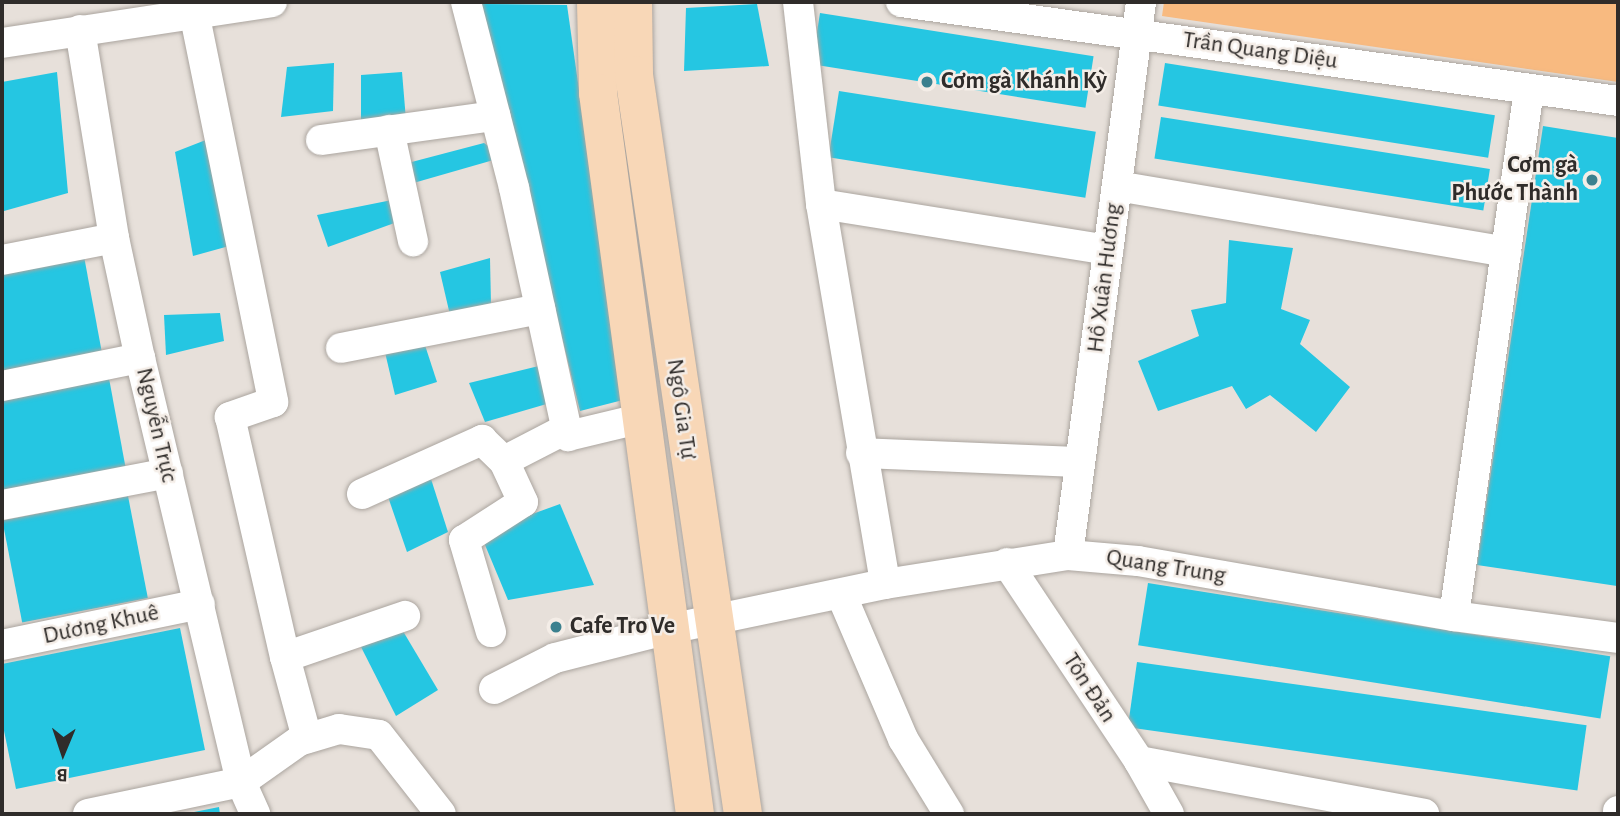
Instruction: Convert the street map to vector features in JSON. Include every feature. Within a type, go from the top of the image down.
[{"type":"main road","name":"Ngô Gia Tự","points":[[596,2],[598,93],[695,814]]},
{"type":"main road","name":"Ngô Gia Tự","points":[[633,2],[634,75],[743,814]]},
{"type":"street","points":[[2,43],[272,2]]},
{"type":"street","points":[[466,2],[495,116],[568,436],[643,418]]},
{"type":"street","points":[[798,2],[821,204],[885,584]]},
{"type":"street","name":"Trần Quang Diệu","points":[[901,2],[1020,9],[1137,33],[1618,101]]},
{"type":"street","name":"Hồ Xuân Hương","points":[[1068,555],[1141,2]]},
{"type":"street","points":[[194,12],[274,402],[230,417],[285,657],[307,738]]},
{"type":"street","name":"Nguyễn Trực","points":[[80,30],[114,238],[140,358],[241,782],[255,814]]},
{"type":"street","points":[[1454,616],[1529,90]]},
{"type":"street","points":[[321,140],[495,116]]},
{"type":"street","points":[[389,130],[413,241]]},
{"type":"street","points":[[1117,186],[1506,252]]},
{"type":"street","points":[[821,204],[1108,250]]},
{"type":"street","points":[[2,260],[114,238]]},
{"type":"street","points":[[341,348],[540,309]]},
{"type":"street","points":[[2,386],[140,358]]},
{"type":"street","points":[[504,461],[566,429]]},
{"type":"street","points":[[362,494],[482,440],[504,461],[523,502],[464,540],[491,632]]},
{"type":"street","points":[[861,453],[1080,462]]},
{"type":"street","points":[[2,505],[167,473]]},
{"type":"street","name":"Quang Trung","points":[[494,689],[555,658],[669,629],[885,584],[1068,555],[1138,561],[1454,616],[1618,638]]},
{"type":"street","name":"Tôn Đản","points":[[1007,563],[1139,761],[1169,814]]},
{"type":"street","points":[[841,594],[903,739],[949,814]]},
{"type":"street","name":"Dương Khuê","points":[[2,645],[200,604]]},
{"type":"street","points":[[285,657],[405,615]]},
{"type":"street","points":[[88,814],[241,782],[307,738],[339,729],[379,735],[441,814]]},
{"type":"street","points":[[1139,761],[1424,814]]},
{"type":"shaded area","points":[[1164,2],[1618,2],[1618,82],[1162,16]]},
{"type":"building","points":[[480,4],[567,5],[623,400],[580,411]]},
{"type":"building","points":[[757,4],[769,66],[684,71],[686,8]]},
{"type":"building","points":[[820,13],[1094,56],[1085,108],[812,64]]},
{"type":"building","points":[[334,63],[333,111],[281,117],[287,67]]},
{"type":"building","points":[[1165,63],[1495,115],[1488,158],[1158,105]]},
{"type":"building","points":[[57,72],[68,193],[4,211],[2,82]]},
{"type":"building","points":[[402,72],[406,120],[361,120],[361,75]]},
{"type":"building","points":[[839,91],[1096,132],[1085,198],[829,157]]},
{"type":"building","points":[[1161,117],[1490,169],[1483,211],[1154,158]]},
{"type":"building","points":[[1543,126],[1618,138],[1617,586],[1477,565]]},
{"type":"building","points":[[216,136],[240,243],[193,256],[175,152]]},
{"type":"building","points":[[484,143],[504,157],[403,186],[404,164]]},
{"type":"building","points":[[392,200],[400,221],[328,247],[317,215]]},
{"type":"building","points":[[1229,240],[1293,248],[1281,309],[1310,320],[1300,344],[1350,387],[1316,432],[1270,395],[1246,409],[1232,386],[1158,411],[1138,361],[1199,336],[1191,310],[1226,303]]},
{"type":"building","points":[[83,251],[102,353],[2,371],[2,266]]},
{"type":"building","points":[[490,258],[491,305],[450,315],[440,272]]},
{"type":"building","points":[[220,313],[224,341],[166,355],[164,315]]},
{"type":"building","points":[[380,331],[421,333],[437,382],[395,395]]},
{"type":"building","points":[[547,364],[550,403],[485,422],[469,383]]},
{"type":"building","points":[[108,373],[127,475],[2,498],[2,393]]},
{"type":"building","points":[[431,479],[448,532],[407,552],[386,491]]},
{"type":"building","points":[[128,496],[148,598],[22,623],[2,520]]},
{"type":"building","points":[[560,504],[594,585],[508,600],[480,533]]},
{"type":"building","points":[[1148,583],[1610,656],[1600,718],[1138,645]]},
{"type":"building","points":[[394,616],[438,690],[396,716],[358,641]]},
{"type":"building","points":[[180,628],[205,750],[16,789],[2,721],[2,664]]},
{"type":"building","points":[[1137,662],[1587,725],[1577,791],[1128,727]]},
{"type":"building","points":[[219,807],[220,814],[189,814],[189,813]]},
{"type":"place","name":"Cơm gà Khánh Kỳ","points":[[927,82]]},
{"type":"place","name":"Cơm gà Phước Thành","points":[[1592,180]]},
{"type":"place","name":"Cafe Tro Ve","points":[[556,627]]}]
